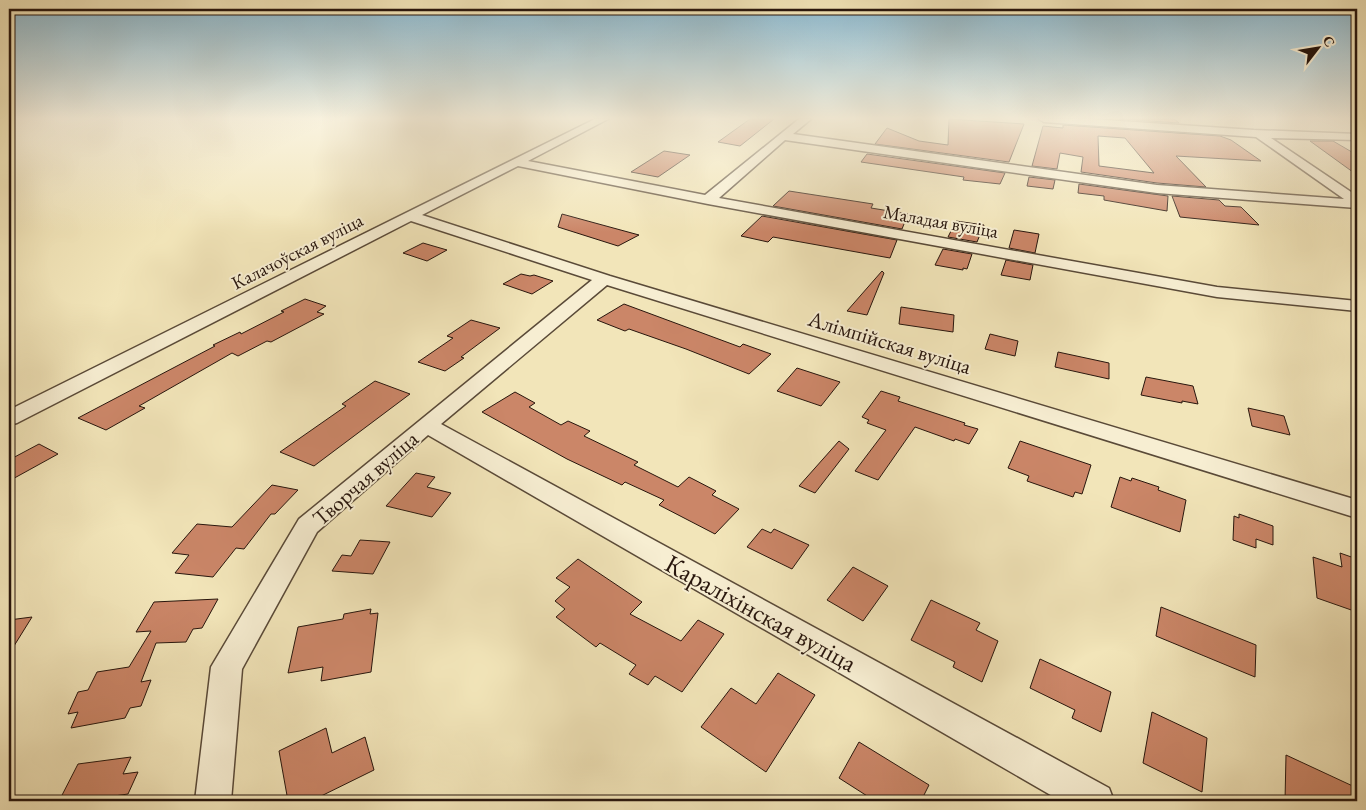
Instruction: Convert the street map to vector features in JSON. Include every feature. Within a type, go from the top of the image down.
[{"type":"street","name":"Калачоўская вуліца","points":[[9,418],[531,157]]},
{"type":"street","points":[[708,200],[759,157]]},
{"type":"street","points":[[930,157],[1157,189],[1357,203]]},
{"type":"street","points":[[1291,157],[1357,203]]},
{"type":"street","name":"Маладая вуліца","points":[[519,163],[708,200],[1217,292],[1357,306]]},
{"type":"street","name":"Алімпійская вуліца","points":[[410,216],[604,280],[1357,508]]},
{"type":"street","name":"Творчая вуліца","points":[[213,801],[228,668],[308,526],[426,425],[604,280]]},
{"type":"street","name":"Караліхінская вуліца","points":[[426,425],[1096,801]]},
{"type":"building","points":[[655,157],[687,157],[658,177],[631,172]]},
{"type":"building","points":[[865,157],[887,157],[1005,173],[1000,184],[963,180],[964,177],[861,162]]},
{"type":"building","points":[[970,157],[1011,157],[1009,162]]},
{"type":"building","points":[[1035,157],[1059,157],[1057,169],[1032,166]]},
{"type":"building","points":[[1083,157],[1099,157],[1099,166],[1154,173],[1141,157],[1177,157],[1206,187],[1157,183],[1081,172]]},
{"type":"building","points":[[1190,157],[1255,157],[1261,161]]},
{"type":"building","points":[[1332,157],[1357,157],[1357,175]]},
{"type":"building","points":[[1029,177],[1055,180],[1053,189],[1027,186]]},
{"type":"building","points":[[1079,184],[1168,196],[1167,211],[1104,200],[1104,196],[1078,193]]},
{"type":"building","points":[[789,191],[873,204],[871,208],[908,214],[902,229],[773,206]]},
{"type":"building","points":[[1172,196],[1219,200],[1225,206],[1241,207],[1259,225],[1180,217]]},
{"type":"building","points":[[562,214],[639,235],[618,246],[558,227]]},
{"type":"building","points":[[762,216],[897,240],[890,258],[773,237],[768,242],[741,236]]},
{"type":"building","points":[[956,221],[984,225],[977,242],[948,237]]},
{"type":"building","points":[[1014,230],[1039,234],[1035,253],[1009,248]]},
{"type":"building","points":[[423,243],[447,250],[427,261],[403,253]]},
{"type":"building","points":[[943,249],[972,254],[967,269],[935,265]]},
{"type":"building","points":[[1006,260],[1033,265],[1030,280],[1001,275]]},
{"type":"building","points":[[882,271],[884,273],[867,315],[847,311]]},
{"type":"building","points":[[521,274],[534,275],[553,281],[532,294],[503,284]]},
{"type":"building","points":[[305,299],[326,306],[317,312],[324,314],[271,342],[267,341],[238,356],[232,353],[139,406],[145,408],[106,430],[78,418],[215,346],[213,345],[240,332],[241,334]]},
{"type":"building","points":[[624,304],[740,347],[743,344],[771,354],[749,374],[686,349],[629,329],[625,331],[597,320]]},
{"type":"building","points":[[901,307],[954,315],[953,332],[899,324]]},
{"type":"building","points":[[471,320],[500,328],[445,371],[418,362],[453,338],[447,336]]},
{"type":"building","points":[[990,334],[1018,341],[1015,356],[985,349]]},
{"type":"building","points":[[1058,352],[1109,363],[1109,379],[1055,367]]},
{"type":"building","points":[[797,368],[840,382],[821,406],[777,391]]},
{"type":"building","points":[[1146,377],[1193,386],[1198,404],[1182,401],[1182,403],[1141,395]]},
{"type":"building","points":[[375,381],[410,394],[314,466],[280,452],[346,406],[342,404]]},
{"type":"building","points":[[881,391],[900,397],[898,401],[978,429],[969,444],[955,439],[954,441],[915,427],[878,480],[855,471],[886,430],[867,423],[869,420],[862,417]]},
{"type":"building","points":[[515,392],[535,403],[529,407],[561,425],[568,421],[590,431],[584,436],[638,462],[634,465],[678,487],[689,477],[716,491],[712,495],[739,509],[715,534],[659,505],[664,500],[625,482],[622,485],[567,459],[482,412]]},
{"type":"building","points":[[1248,408],[1284,416],[1290,435],[1252,426]]},
{"type":"building","points":[[839,441],[849,449],[815,493],[799,486]]},
{"type":"building","points":[[1020,441],[1091,465],[1082,494],[1075,492],[1073,497],[1027,481],[1029,476],[1008,468]]},
{"type":"building","points":[[39,444],[58,454],[9,481],[9,460]]},
{"type":"building","points":[[416,473],[435,477],[427,487],[451,493],[432,517],[386,506]]},
{"type":"building","points":[[1120,477],[1131,481],[1132,478],[1159,487],[1158,490],[1186,500],[1180,532],[1111,507]]},
{"type":"building","points":[[272,485],[298,490],[275,514],[271,514],[244,549],[236,548],[213,577],[175,573],[189,555],[172,553],[197,524],[232,527]]},
{"type":"building","points":[[1239,514],[1273,526],[1273,545],[1256,539],[1256,548],[1233,540],[1234,516],[1239,518]]},
{"type":"building","points":[[762,529],[771,533],[774,529],[809,545],[792,569],[747,547]]},
{"type":"building","points":[[360,540],[390,542],[373,574],[332,571],[342,555],[351,556]]},
{"type":"building","points":[[1340,553],[1357,559],[1357,612],[1317,598],[1313,557],[1342,567]]},
{"type":"building","points":[[578,559],[642,602],[630,614],[681,641],[698,620],[724,634],[682,692],[655,676],[648,685],[629,674],[636,665],[600,643],[596,647],[556,617],[565,609],[555,601],[570,587],[556,578]]},
{"type":"building","points":[[853,567],[888,586],[863,621],[827,600]]},
{"type":"building","points":[[218,599],[202,628],[193,629],[186,642],[156,643],[141,682],[151,680],[141,706],[130,708],[125,718],[71,728],[78,712],[68,714],[78,692],[88,690],[97,672],[129,667],[151,631],[136,632],[154,602]]},
{"type":"building","points":[[931,600],[980,623],[976,630],[998,641],[982,682],[953,667],[955,662],[911,640]]},
{"type":"building","points":[[1161,607],[1256,645],[1255,677],[1156,636]]},
{"type":"building","points":[[371,609],[370,614],[378,613],[371,672],[321,681],[323,667],[288,673],[298,627],[343,619],[344,614]]},
{"type":"building","points":[[32,617],[9,654],[9,620]]},
{"type":"building","points":[[1040,659],[1111,692],[1101,732],[1072,718],[1075,710],[1030,688]]},
{"type":"building","points":[[778,673],[815,695],[766,772],[701,727],[731,688],[756,704]]},
{"type":"building","points":[[1152,712],[1207,738],[1202,792],[1143,763]]},
{"type":"building","points":[[326,728],[332,753],[365,737],[374,770],[311,801],[288,801],[279,751]]},
{"type":"building","points":[[859,742],[929,785],[921,801],[875,801],[839,778]]},
{"type":"building","points":[[1286,755],[1357,788],[1357,801],[1285,801]]},
{"type":"building","points":[[131,757],[123,774],[138,772],[128,794],[114,796],[111,801],[59,801],[78,764]]}]
